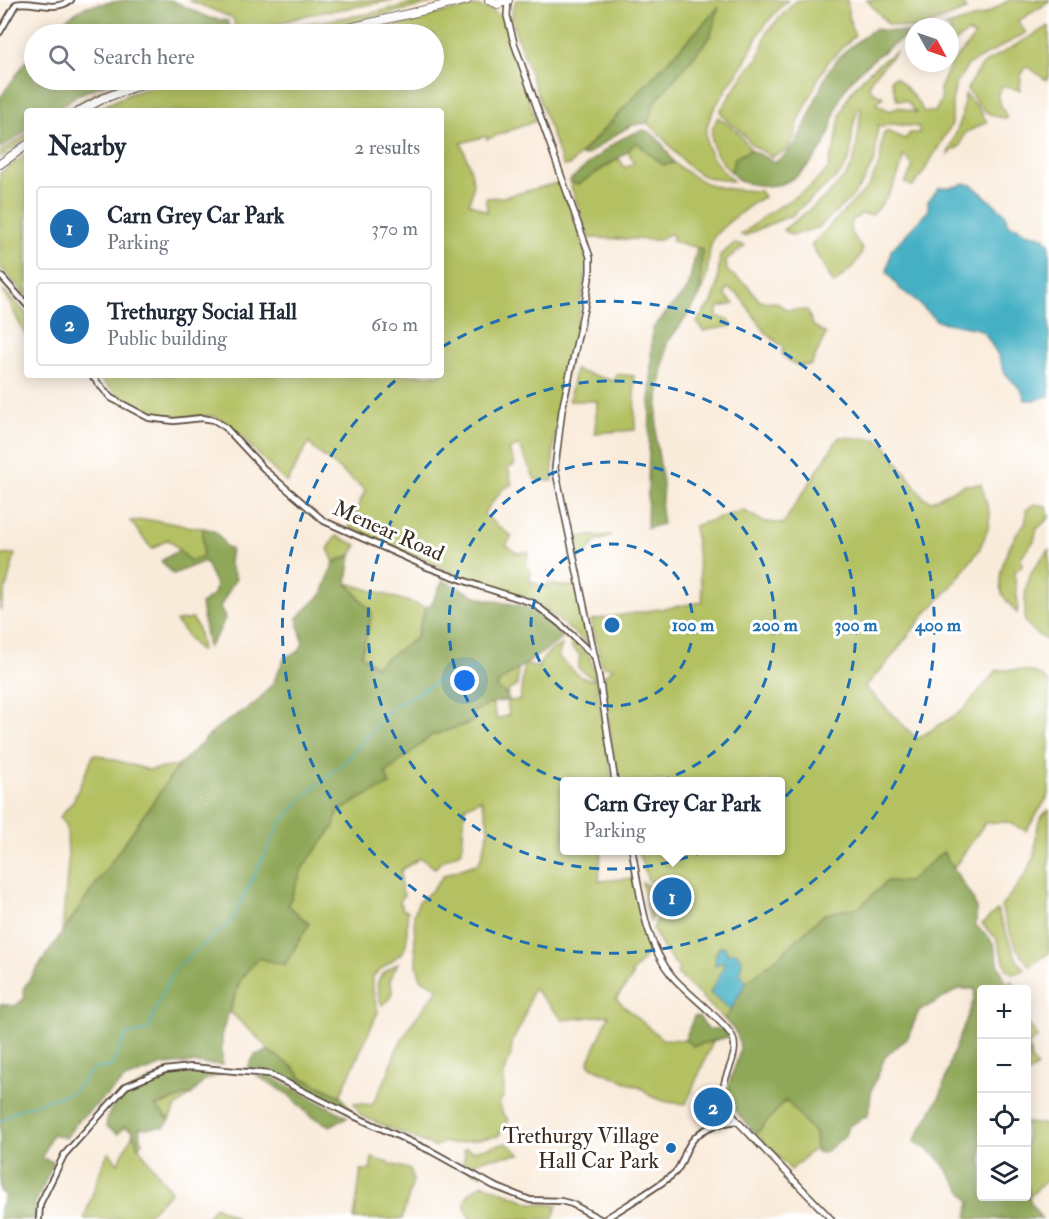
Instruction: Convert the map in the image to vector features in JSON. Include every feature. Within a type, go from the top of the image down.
[{"type":"highway","points":[[366,24],[467,0]]},
{"type":"highway","points":[[490,2],[502,4],[508,0]]},
{"type":"highway","points":[[86,108],[126,90]]},
{"type":"highway","points":[[0,164],[24,147]]},
{"type":"street","points":[[0,32],[20,1],[29,0],[54,5],[65,4],[71,0]]},
{"type":"street","points":[[508,0],[507,16],[544,129],[590,257],[585,304],[557,438],[555,468],[595,657],[614,777]]},
{"type":"street","points":[[490,2],[507,16]]},
{"type":"street","points":[[0,275],[24,302]]},
{"type":"street","name":"Menear Road","points":[[94,378],[111,398],[149,418],[174,421],[202,418],[214,420],[225,427],[267,472],[324,521],[427,567],[533,603],[560,624],[595,657]]},
{"type":"street","points":[[633,855],[644,915],[657,950],[673,977],[726,1028],[734,1041],[734,1052],[724,1086],[723,1095],[726,1104],[737,1120],[831,1219]]},
{"type":"street","points":[[39,1219],[40,1204],[64,1155],[126,1086],[165,1070],[191,1067],[269,1074],[431,1151],[494,1186],[530,1200],[561,1201],[572,1204],[602,1219],[673,1175],[682,1164],[687,1148],[697,1134],[712,1125],[737,1120]]},
{"type":"street","points":[[712,1125],[726,1104]]},
{"type":"green space","points":[[126,0],[171,0],[209,18],[228,21],[228,24],[58,24],[87,6]]},
{"type":"green space","points":[[188,0],[394,0],[307,15],[277,24],[234,24],[233,18]]},
{"type":"green space","points":[[425,0],[445,0],[351,23],[303,24],[368,14]]},
{"type":"green space","points":[[516,0],[788,0],[760,32],[709,120],[706,139],[709,151],[733,181],[710,178],[691,169],[647,123],[654,103],[710,37],[718,8],[570,165],[563,166],[513,25],[512,12]]},
{"type":"green space","points":[[796,0],[847,0],[851,27],[855,35],[828,62],[819,77],[787,150],[772,157],[752,145],[720,111],[749,67],[758,59],[767,32]]},
{"type":"green space","points":[[867,0],[961,0],[966,10],[945,18],[905,18],[905,27],[888,24]]},
{"type":"green space","points":[[1009,0],[1049,0],[1018,21],[1026,33],[969,64],[956,83],[952,101],[952,124],[913,186],[905,183],[913,166],[904,155],[896,180],[883,202],[872,215],[862,214],[852,221],[850,231],[863,250],[854,266],[834,284],[811,245],[869,186],[880,162],[883,135],[887,131],[905,139],[910,133],[919,133],[919,127],[892,124],[882,127],[878,125],[875,159],[864,181],[852,197],[818,228],[791,235],[783,230],[831,191],[852,165],[859,129],[861,108],[858,107],[850,157],[842,172],[791,216],[745,236],[741,235],[767,214],[809,188],[829,168],[840,117],[850,94],[872,70],[897,51],[872,78],[869,89],[883,97],[876,104],[890,111],[899,107],[916,113],[907,101],[897,100],[891,79],[895,77],[908,89],[924,112],[935,112],[941,100],[940,89],[947,72],[959,72],[959,55],[975,36],[968,32],[959,39],[959,23],[986,14]]},
{"type":"green space","points":[[475,6],[489,9],[503,17],[536,121],[487,139],[486,136],[461,143],[473,180],[469,203],[487,212],[486,198],[503,197],[557,183],[561,186],[583,245],[586,264],[585,278],[558,413],[553,481],[535,480],[519,445],[509,450],[515,465],[508,468],[512,484],[503,489],[483,514],[512,537],[506,545],[517,553],[529,552],[526,564],[530,569],[530,581],[545,587],[548,583],[575,586],[589,645],[534,600],[480,584],[349,528],[365,490],[314,449],[309,442],[287,483],[222,420],[211,416],[175,418],[152,414],[132,404],[99,378],[444,378],[444,108],[100,108],[142,90],[444,90],[444,24],[403,24]]},
{"type":"green space","points":[[719,7],[710,37],[654,103],[647,123],[632,125],[585,156],[580,155]]},
{"type":"green space","points":[[1049,26],[1049,75],[1046,80],[1027,66],[1021,75],[1020,90],[1002,86],[997,96],[1007,118],[988,113],[967,89],[978,70],[986,62]]},
{"type":"green space","points":[[874,29],[905,32],[905,37],[875,58],[845,89],[825,144],[807,167],[791,179],[776,185],[767,186],[739,181],[731,172],[735,158],[751,150],[775,162],[795,144],[832,66]]},
{"type":"green space","points":[[24,64],[24,90],[90,90],[77,95],[59,108],[24,108],[24,132],[0,148],[0,98]]},
{"type":"green space","points":[[103,90],[111,90],[76,108],[69,108]]},
{"type":"green space","points":[[965,94],[987,122],[965,133],[960,146],[948,154],[961,120]]},
{"type":"green space","points":[[718,117],[738,132],[751,150],[735,158],[731,172],[719,159],[712,142],[712,129]]},
{"type":"green space","points":[[644,130],[658,139],[674,163],[663,165],[636,142],[626,153],[579,184],[570,183],[570,180],[614,144],[633,133]]},
{"type":"green space","points":[[24,136],[24,140],[0,158],[0,152]]},
{"type":"green space","points":[[636,142],[663,165],[674,163],[706,183],[724,188],[760,191],[764,197],[736,216],[713,239],[706,279],[700,295],[702,249],[672,241],[674,236],[669,234],[660,240],[589,238],[570,183],[579,184],[619,158],[625,168],[634,163],[628,151]]},
{"type":"green space","points":[[24,156],[24,294],[0,267],[0,173]]},
{"type":"green space","points":[[735,243],[745,246],[726,260],[727,271],[747,285],[760,301],[776,302],[787,310],[807,310],[813,325],[826,334],[811,365],[798,365],[785,357],[782,354],[783,347],[766,333],[738,294],[727,288],[725,295],[734,304],[719,307],[716,316],[729,320],[732,326],[703,331],[697,322],[711,305],[717,287],[720,255]]},
{"type":"green space","points":[[697,248],[702,249],[700,295],[667,343],[658,398],[656,439],[663,484],[661,511],[663,524],[647,528],[652,329],[688,288]]},
{"type":"green space","points":[[3,290],[24,311],[24,333]]},
{"type":"green space","points":[[575,370],[614,381],[616,374],[634,376],[635,430],[595,433],[597,401],[569,401]]},
{"type":"green space","points":[[839,437],[877,439],[885,445],[924,498],[932,501],[964,485],[981,484],[990,515],[988,529],[979,550],[951,587],[925,614],[865,687],[917,739],[962,711],[997,670],[1018,670],[1038,674],[1049,683],[1049,795],[1026,831],[1007,822],[985,823],[935,895],[725,1020],[677,973],[679,969],[664,950],[653,929],[661,908],[666,902],[678,903],[681,899],[675,891],[669,894],[648,880],[639,855],[785,855],[785,777],[619,777],[613,753],[604,676],[613,667],[602,666],[591,620],[703,602],[694,526],[743,510],[762,521],[783,524]]},
{"type":"green space","points":[[1034,504],[1047,506],[1049,518],[1037,529],[1034,541],[1021,557],[1022,566],[1016,570],[1017,613],[1002,593],[1000,576],[1010,546],[1026,522],[1026,510]]},
{"type":"green space","points":[[148,520],[203,528],[203,556],[190,561],[168,539],[152,549],[130,521]]},
{"type":"green space","points":[[203,528],[217,533],[225,546],[231,549],[229,563],[236,578],[220,607],[225,618],[208,648],[201,604],[214,594],[216,585],[205,561],[173,574],[161,561],[179,550],[190,561],[203,556]]},
{"type":"green space","points":[[612,535],[594,543],[584,557],[577,560],[572,537]]},
{"type":"green space","points":[[336,536],[357,545],[351,555],[334,562],[328,549]]},
{"type":"green space","points":[[1049,550],[1049,642],[1025,622],[1025,610],[1027,583],[1030,575]]},
{"type":"green space","points":[[15,554],[0,611],[0,555]]},
{"type":"green space","points":[[351,555],[347,583],[372,613],[361,655],[375,666],[416,638],[426,607],[431,605],[443,580],[482,598],[539,612],[556,627],[562,639],[499,682],[497,688],[507,695],[509,700],[492,703],[473,712],[473,722],[431,736],[386,773],[390,785],[338,812],[333,828],[303,867],[288,905],[309,924],[285,965],[258,958],[241,978],[222,1032],[222,1065],[192,1063],[163,1065],[125,1079],[76,1123],[66,1138],[52,1134],[42,1158],[54,1162],[35,1204],[35,1219],[0,1219],[0,1209],[5,1195],[0,1192],[0,1004],[15,1006],[25,998],[23,989],[178,766],[218,727],[256,703],[273,683],[285,657],[298,652],[303,643],[297,618],[322,594],[334,562]]},
{"type":"green space","points":[[347,583],[426,607],[416,638],[376,666],[361,655],[372,613]]},
{"type":"green space","points":[[193,619],[198,629],[202,649],[199,651],[176,621]]},
{"type":"green space","points":[[571,642],[574,642],[589,656],[594,669],[611,777],[560,777],[560,855],[601,855],[599,881],[634,878],[645,928],[653,948],[631,974],[633,976],[616,999],[662,1039],[685,1040],[693,1046],[713,1041],[686,1104],[667,1102],[591,1067],[589,1061],[609,1015],[563,1020],[533,988],[523,1021],[513,1040],[510,1058],[504,1072],[504,1095],[499,1103],[503,1114],[509,1120],[498,1136],[451,1144],[444,1142],[435,1147],[361,1116],[354,1103],[372,1105],[388,1074],[396,1050],[412,1023],[439,988],[421,979],[415,948],[414,914],[418,903],[444,875],[479,863],[488,831],[487,817],[481,799],[465,807],[462,851],[442,861],[435,868],[420,858],[401,870],[401,888],[404,895],[400,902],[402,909],[408,911],[405,947],[403,952],[373,976],[373,991],[378,1012],[340,1096],[301,1077],[293,1067],[269,1051],[230,1012],[241,978],[258,958],[285,965],[309,924],[288,905],[303,867],[333,828],[338,812],[389,785],[386,773],[431,735],[473,722],[472,712],[492,703],[497,719],[509,715],[507,701],[520,700],[524,664],[539,668],[538,666],[548,653],[562,645],[558,657],[579,675],[595,680],[578,668],[580,655],[572,648]]},
{"type":"green space","points":[[518,669],[517,686],[509,690],[507,695],[497,688],[499,682]]},
{"type":"green space","points":[[94,754],[149,770],[178,766],[62,933],[68,863],[67,827],[60,817],[73,801]]},
{"type":"green space","points":[[1049,810],[1049,953],[1030,966],[1016,946],[1001,907],[1031,864],[1040,820]]},
{"type":"green space","points":[[943,852],[973,899],[976,908],[976,926],[988,936],[994,945],[1006,983],[1012,981],[1014,985],[977,985],[977,1201],[1030,1201],[1042,1219],[972,1219],[967,1217],[970,1202],[937,1156],[914,1141],[941,1094],[951,1059],[974,1000],[975,989],[959,989],[919,1011],[908,1037],[885,1057],[872,1089],[868,1115],[849,1126],[844,1137],[824,1153],[816,1152],[815,1134],[786,1100],[756,1134],[730,1100],[729,1084],[738,1059],[740,1043],[736,1033],[725,1020],[746,982],[777,958],[824,914],[860,907],[887,881],[908,882]]},
{"type":"green space","points":[[642,882],[663,895],[650,922]]},
{"type":"green space","points":[[997,910],[1017,960],[1025,970],[1013,974],[1007,969],[996,938],[982,924]]},
{"type":"green space","points":[[398,963],[390,980],[392,994],[382,1005],[377,984],[386,972]]},
{"type":"green space","points":[[694,1016],[699,1017],[708,1029],[723,1029],[728,1037],[693,1046],[685,1040]]},
{"type":"green space","points":[[1031,1027],[1038,1037],[1031,1042]]},
{"type":"green space","points":[[269,1051],[293,1067],[301,1077],[340,1096],[354,1113],[311,1090],[305,1090],[269,1072],[247,1069],[255,1055]]},
{"type":"green space","points":[[1031,1060],[1037,1067],[1031,1072]]},
{"type":"green space","points":[[192,1071],[222,1074],[205,1080],[193,1093],[155,1106],[170,1120],[164,1127],[139,1128],[142,1142],[138,1147],[132,1130],[124,1127],[118,1134],[106,1126],[113,1107],[128,1092],[158,1077]]},
{"type":"green space","points":[[258,1076],[269,1076],[348,1117],[330,1126],[310,1116],[289,1095]]},
{"type":"green space","points":[[193,1093],[176,1107],[169,1119],[155,1107]]},
{"type":"green space","points":[[786,1099],[815,1134],[816,1147],[791,1170],[756,1134]]},
{"type":"green space","points":[[1031,1123],[1049,1125],[1049,1178],[1031,1195]]},
{"type":"green space","points":[[133,1134],[140,1149],[171,1192],[143,1219],[84,1219],[109,1152],[118,1163]]},
{"type":"green space","points":[[507,1143],[520,1154],[485,1159],[472,1165],[482,1173],[482,1176],[465,1168],[463,1150],[466,1148],[472,1151]]},
{"type":"green space","points":[[372,1158],[411,1170],[413,1181],[402,1219],[354,1219],[361,1170],[370,1170]]},
{"type":"green space","points":[[483,1184],[531,1203],[557,1205],[553,1219],[471,1219],[465,1207],[466,1198]]},
{"type":"green space","points":[[215,1206],[238,1219],[206,1219]]},
{"type":"water","points":[[964,183],[972,185],[1006,214],[1007,224],[1026,233],[1044,237],[1049,243],[1049,396],[1036,400],[1025,400],[1022,391],[1005,373],[998,355],[985,334],[978,329],[937,321],[900,289],[887,272],[891,250],[928,211],[928,201],[939,188]]},
{"type":"water","points":[[720,946],[725,947],[727,954],[736,952],[742,960],[740,973],[746,982],[731,1010],[710,993],[723,969],[724,961],[715,966],[716,953]]},
{"type":"waterway","points":[[0,1122],[17,1110],[71,1093],[94,1068],[111,1067],[126,1035],[149,1030],[157,1004],[175,969],[231,922],[279,826],[301,799],[351,756],[391,708],[440,680],[478,668]]},
{"type":"place","name":"Carn Grey Car Park","points":[[672,897]]},
{"type":"place","name":"Trethurgy Social Hall","points":[[713,1107]]},
{"type":"place","name":"Trethurgy Village Hall Car Park","points":[[671,1148]]}]
